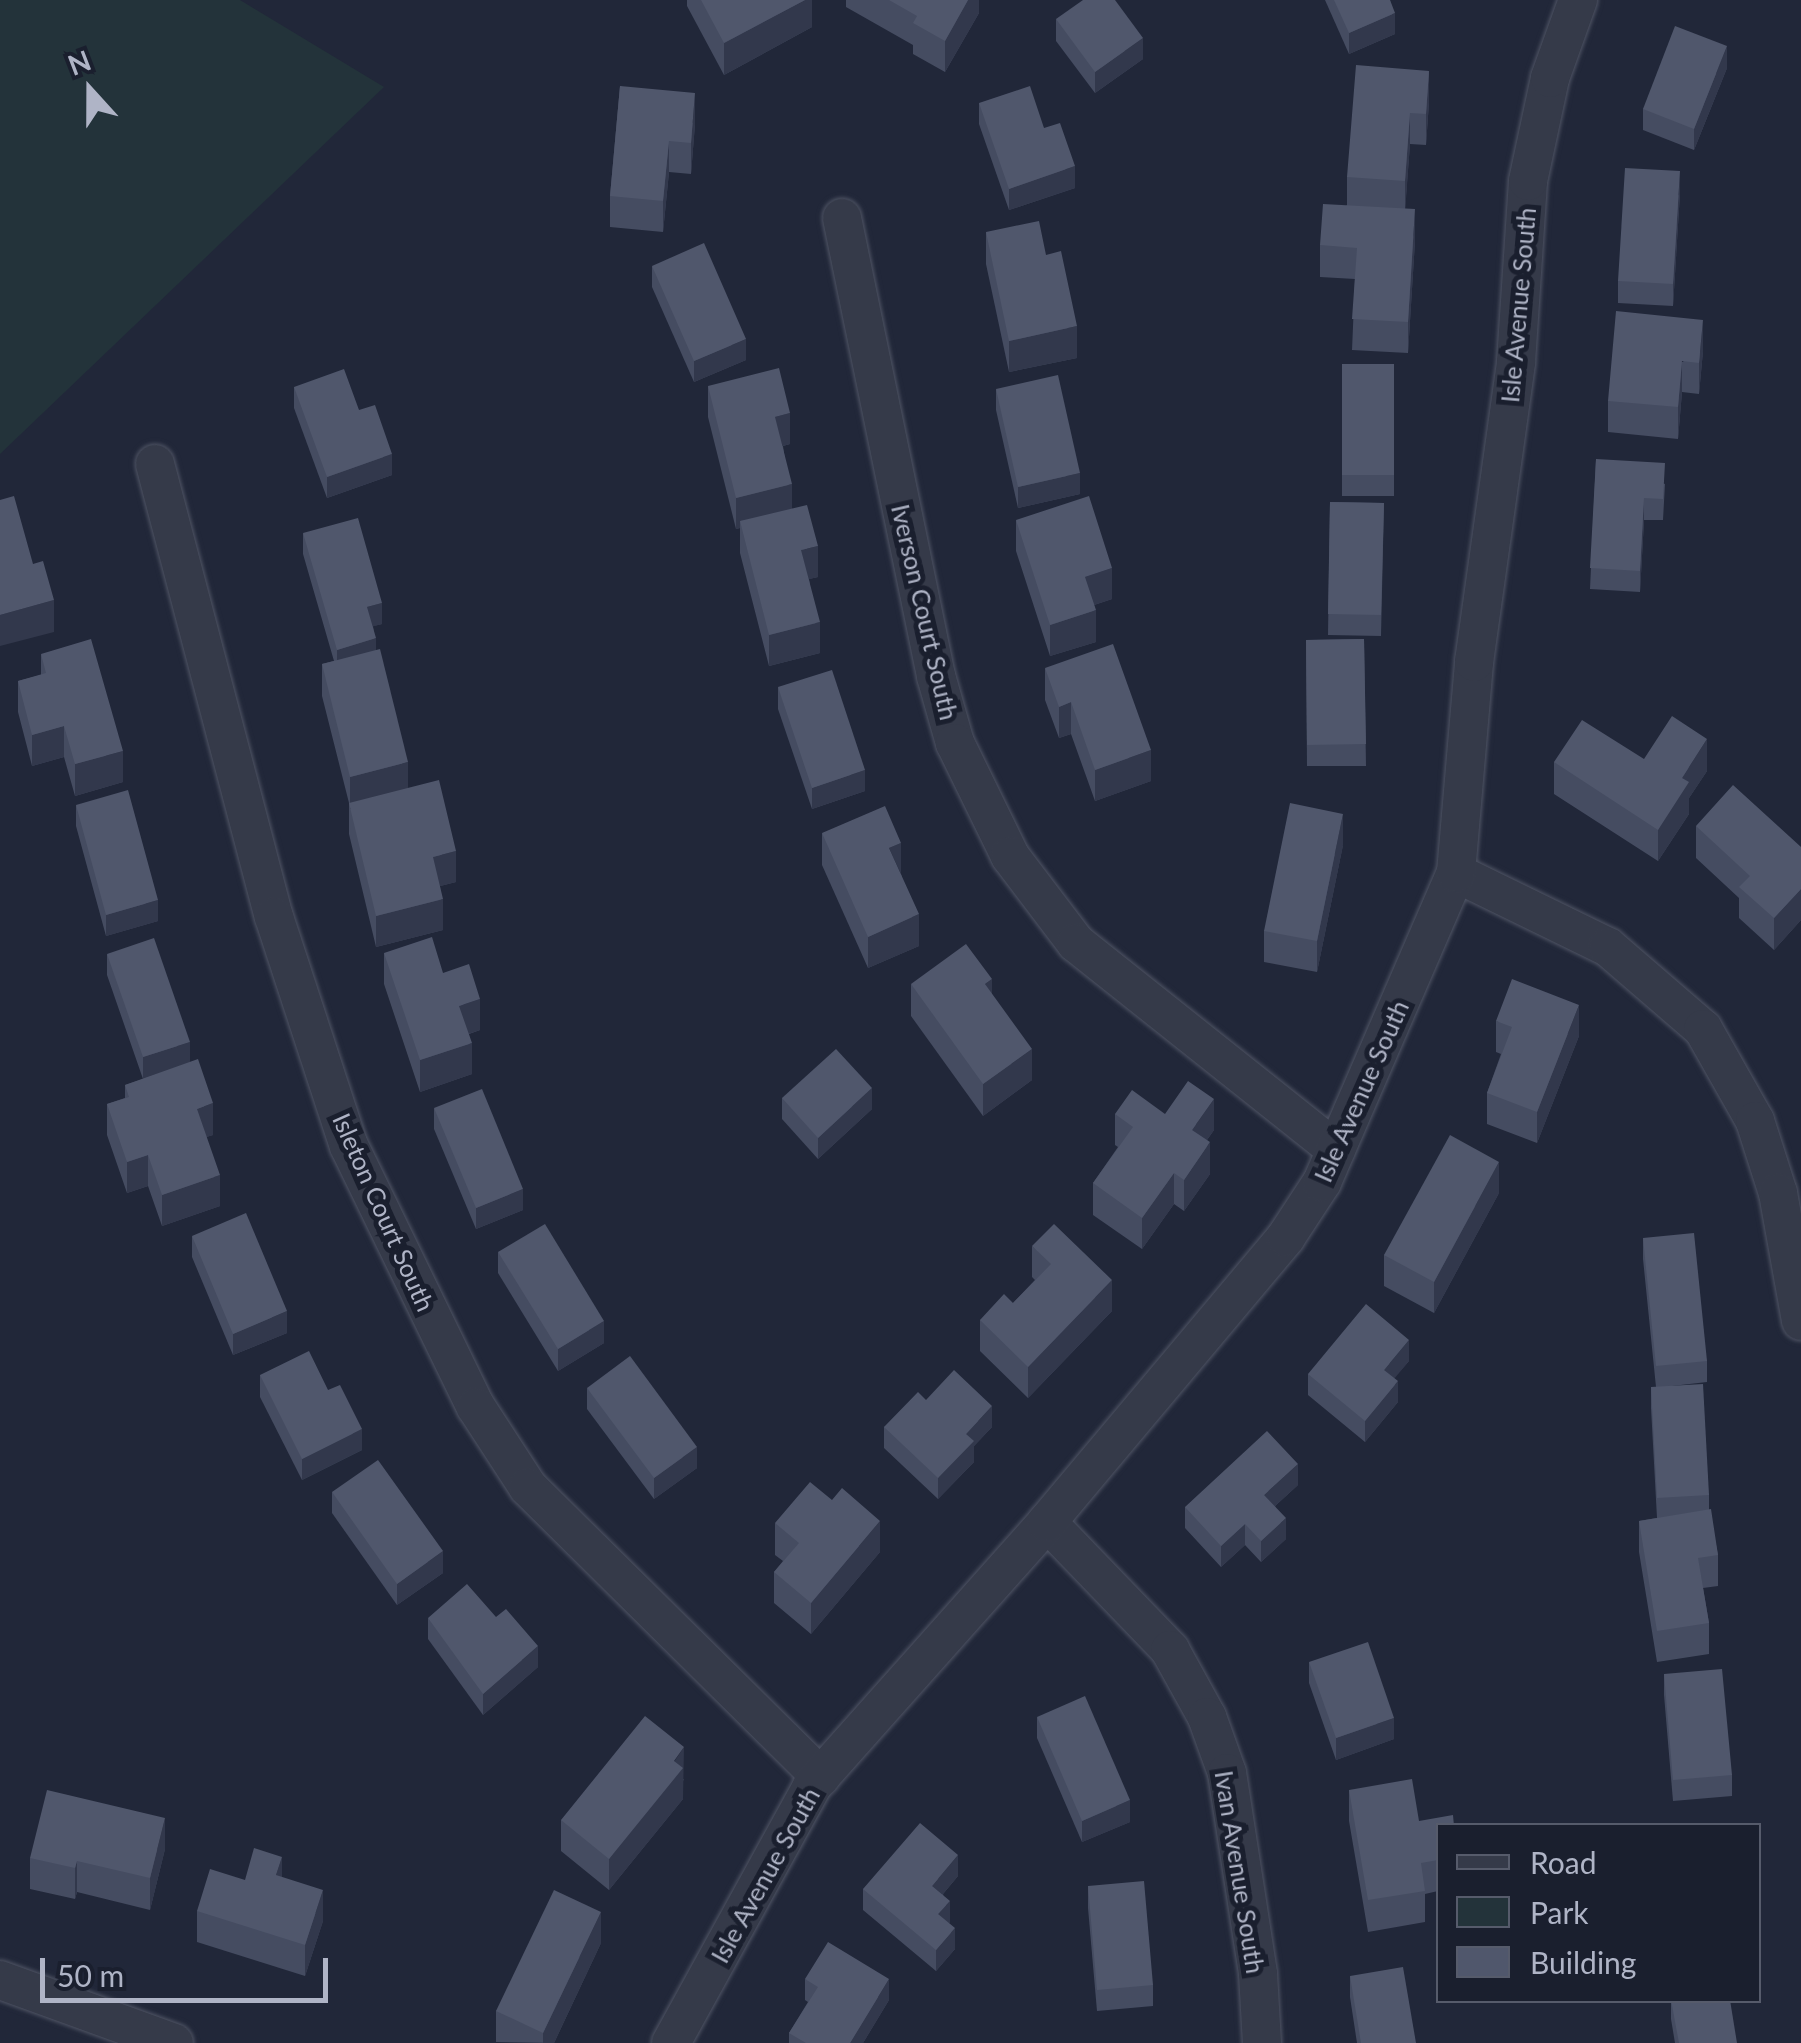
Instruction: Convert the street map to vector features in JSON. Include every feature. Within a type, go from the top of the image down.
[{"type":"street","name":"Isle Avenue South","points":[[671,2043],[822,1777],[1047,1522],[1286,1237],[1336,1150],[1456,874],[1474,662],[1516,362],[1528,181],[1568,4]]},
{"type":"street","name":"Iverson Court South","points":[[842,218],[936,676],[956,743],[1010,856],[1076,943],[1336,1150]]},
{"type":"street","name":"Isleton Court South","points":[[155,464],[274,916],[349,1146],[476,1408],[528,1488],[822,1777]]},
{"type":"street","points":[[1456,874],[1608,947],[1703,1029],[1756,1121],[1778,1193],[1801,1321]]},
{"type":"street","name":"Ivan Avenue South","points":[[1047,1522],[1170,1650],[1207,1717],[1227,1773],[1258,1974],[1262,2043]]},
{"type":"street","points":[[0,1980],[174,2043]]},
{"type":"green space","points":[[0,0],[240,0],[384,87],[0,454]]},
{"type":"building","points":[[701,0],[805,0],[724,43]]},
{"type":"building","points":[[889,0],[968,0],[945,41],[913,23],[917,16]]},
{"type":"building","points":[[1083,0],[1115,0],[1143,38],[1095,72],[1056,19]]},
{"type":"building","points":[[1334,0],[1390,0],[1395,13],[1349,33]]},
{"type":"building","points":[[1675,26],[1727,46],[1694,129],[1643,109]]},
{"type":"building","points":[[1356,65],[1429,71],[1426,114],[1410,113],[1405,181],[1347,177]]},
{"type":"building","points":[[620,86],[695,93],[691,143],[669,141],[663,201],[610,196]]},
{"type":"building","points":[[1030,86],[1044,128],[1060,123],[1075,166],[1009,189],[979,103]]},
{"type":"building","points":[[1625,168],[1680,171],[1673,284],[1618,281]]},
{"type":"building","points":[[1323,204],[1415,209],[1408,322],[1352,319],[1357,248],[1320,245]]},
{"type":"building","points":[[1039,221],[1046,255],[1061,251],[1077,326],[1009,341],[986,232]]},
{"type":"building","points":[[704,243],[746,339],[694,361],[652,266]]},
{"type":"building","points":[[1616,311],[1703,320],[1699,363],[1682,361],[1678,407],[1608,401]]},
{"type":"building","points":[[1342,364],[1394,364],[1394,475],[1342,475]]},
{"type":"building","points":[[779,368],[790,413],[775,417],[792,484],[736,498],[708,386]]},
{"type":"building","points":[[344,369],[359,410],[375,405],[392,454],[327,477],[294,387]]},
{"type":"building","points":[[1058,375],[1080,473],[1018,487],[996,389]]},
{"type":"building","points":[[1596,459],[1665,463],[1663,499],[1644,498],[1640,571],[1590,568]]},
{"type":"building","points":[[14,496],[33,564],[43,561],[54,600],[0,615],[0,500]]},
{"type":"building","points":[[1089,496],[1112,568],[1085,577],[1096,610],[1050,625],[1016,520]]},
{"type":"building","points":[[1330,502],[1384,503],[1381,615],[1328,614]]},
{"type":"building","points":[[807,505],[818,546],[801,550],[820,622],[769,635],[740,521]]},
{"type":"building","points":[[358,518],[382,603],[367,607],[376,638],[337,650],[303,533]]},
{"type":"building","points":[[91,639],[123,751],[75,764],[64,726],[32,735],[18,681],[46,673],[41,654]]},
{"type":"building","points":[[1364,639],[1366,744],[1307,745],[1306,640]]},
{"type":"building","points":[[1113,644],[1151,750],[1095,770],[1071,702],[1059,707],[1045,668]]},
{"type":"building","points":[[380,649],[408,762],[350,777],[322,664]]},
{"type":"building","points":[[832,670],[865,770],[812,788],[778,687]]},
{"type":"building","points":[[1672,716],[1707,739],[1682,778],[1689,782],[1658,830],[1554,762],[1582,720],[1644,759]]},
{"type":"building","points":[[439,780],[456,851],[433,857],[443,899],[376,916],[349,803]]},
{"type":"building","points":[[1733,785],[1801,847],[1801,889],[1774,918],[1739,887],[1750,876],[1696,826]]},
{"type":"building","points":[[128,790],[158,900],[106,915],[76,805]]},
{"type":"building","points":[[1290,803],[1343,814],[1317,941],[1264,931]]},
{"type":"building","points":[[885,806],[901,843],[889,848],[919,914],[868,937],[822,833]]},
{"type":"building","points":[[432,937],[443,973],[469,964],[480,999],[459,1006],[472,1043],[420,1060],[384,953]]},
{"type":"building","points":[[154,938],[190,1042],[143,1057],[107,954]]},
{"type":"building","points":[[966,944],[992,979],[985,984],[1032,1049],[983,1084],[911,984]]},
{"type":"building","points":[[1512,979],[1579,1005],[1537,1112],[1487,1093],[1512,1027],[1496,1021]]},
{"type":"building","points":[[836,1049],[872,1088],[818,1138],[782,1098]]},
{"type":"building","points":[[198,1059],[213,1103],[197,1109],[220,1175],[162,1195],[148,1155],[127,1162],[107,1104],[129,1097],[125,1085]]},
{"type":"building","points":[[1188,1081],[1214,1099],[1192,1130],[1210,1142],[1184,1180],[1174,1173],[1142,1218],[1093,1183],[1133,1127],[1115,1114],[1132,1090],[1165,1114]]},
{"type":"building","points":[[482,1089],[523,1189],[476,1208],[434,1108]]},
{"type":"building","points":[[1450,1135],[1499,1162],[1434,1282],[1384,1255]]},
{"type":"building","points":[[246,1213],[287,1311],[233,1334],[192,1236]]},
{"type":"building","points":[[545,1224],[604,1321],[558,1349],[498,1252]]},
{"type":"building","points":[[1054,1224],[1112,1280],[1028,1367],[980,1320],[1004,1294],[1013,1303],[1051,1264],[1032,1246]]},
{"type":"building","points":[[1694,1233],[1707,1361],[1656,1366],[1643,1238]]},
{"type":"building","points":[[1366,1304],[1409,1340],[1384,1370],[1398,1381],[1365,1421],[1308,1374]]},
{"type":"building","points":[[309,1351],[328,1390],[340,1385],[362,1429],[302,1459],[260,1375]]},
{"type":"building","points":[[630,1356],[697,1447],[654,1478],[587,1388]]},
{"type":"building","points":[[954,1370],[992,1406],[966,1434],[974,1441],[938,1478],[884,1427],[918,1392],[926,1400]]},
{"type":"building","points":[[1703,1384],[1709,1495],[1657,1498],[1651,1387]]},
{"type":"building","points":[[1267,1431],[1298,1464],[1264,1495],[1286,1518],[1261,1541],[1245,1524],[1221,1546],[1185,1507]]},
{"type":"building","points":[[378,1460],[443,1551],[397,1584],[332,1492]]},
{"type":"building","points":[[810,1482],[832,1500],[842,1488],[880,1521],[811,1603],[774,1572],[799,1543],[775,1523]]},
{"type":"building","points":[[1711,1509],[1718,1555],[1698,1558],[1709,1623],[1657,1631],[1639,1521]]},
{"type":"building","points":[[467,1584],[496,1617],[506,1609],[538,1646],[483,1694],[428,1618]]},
{"type":"building","points":[[1368,1642],[1394,1718],[1336,1738],[1309,1662]]},
{"type":"building","points":[[1722,1669],[1732,1775],[1673,1780],[1664,1674]]},
{"type":"building","points":[[1085,1696],[1130,1800],[1082,1821],[1037,1717]]},
{"type":"building","points":[[645,1716],[684,1747],[674,1761],[683,1768],[609,1859],[561,1820]]},
{"type":"building","points":[[1412,1779],[1419,1821],[1453,1815],[1454,1823],[1436,1823],[1436,1860],[1421,1863],[1425,1891],[1368,1900],[1349,1790]]},
{"type":"building","points":[[47,1790],[165,1818],[150,1878],[77,1861],[75,1868],[30,1858]]},
{"type":"building","points":[[920,1823],[958,1855],[932,1886],[950,1901],[938,1914],[955,1928],[936,1950],[863,1889]]},
{"type":"building","points":[[254,1848],[282,1857],[276,1875],[323,1890],[305,1945],[197,1911],[210,1869],[245,1880]]},
{"type":"building","points":[[1144,1881],[1153,1985],[1097,1990],[1088,1886]]},
{"type":"building","points":[[554,1890],[601,1912],[543,2033],[496,2011]]},
{"type":"building","points":[[828,1942],[889,1979],[850,2043],[806,2043],[789,2033],[818,1987],[805,1979]]},
{"type":"building","points":[[1403,1967],[1416,2043],[1361,2043],[1350,1976]]},
{"type":"building","points":[[1672,2003],[1730,2003],[1737,2043],[1679,2043]]}]
